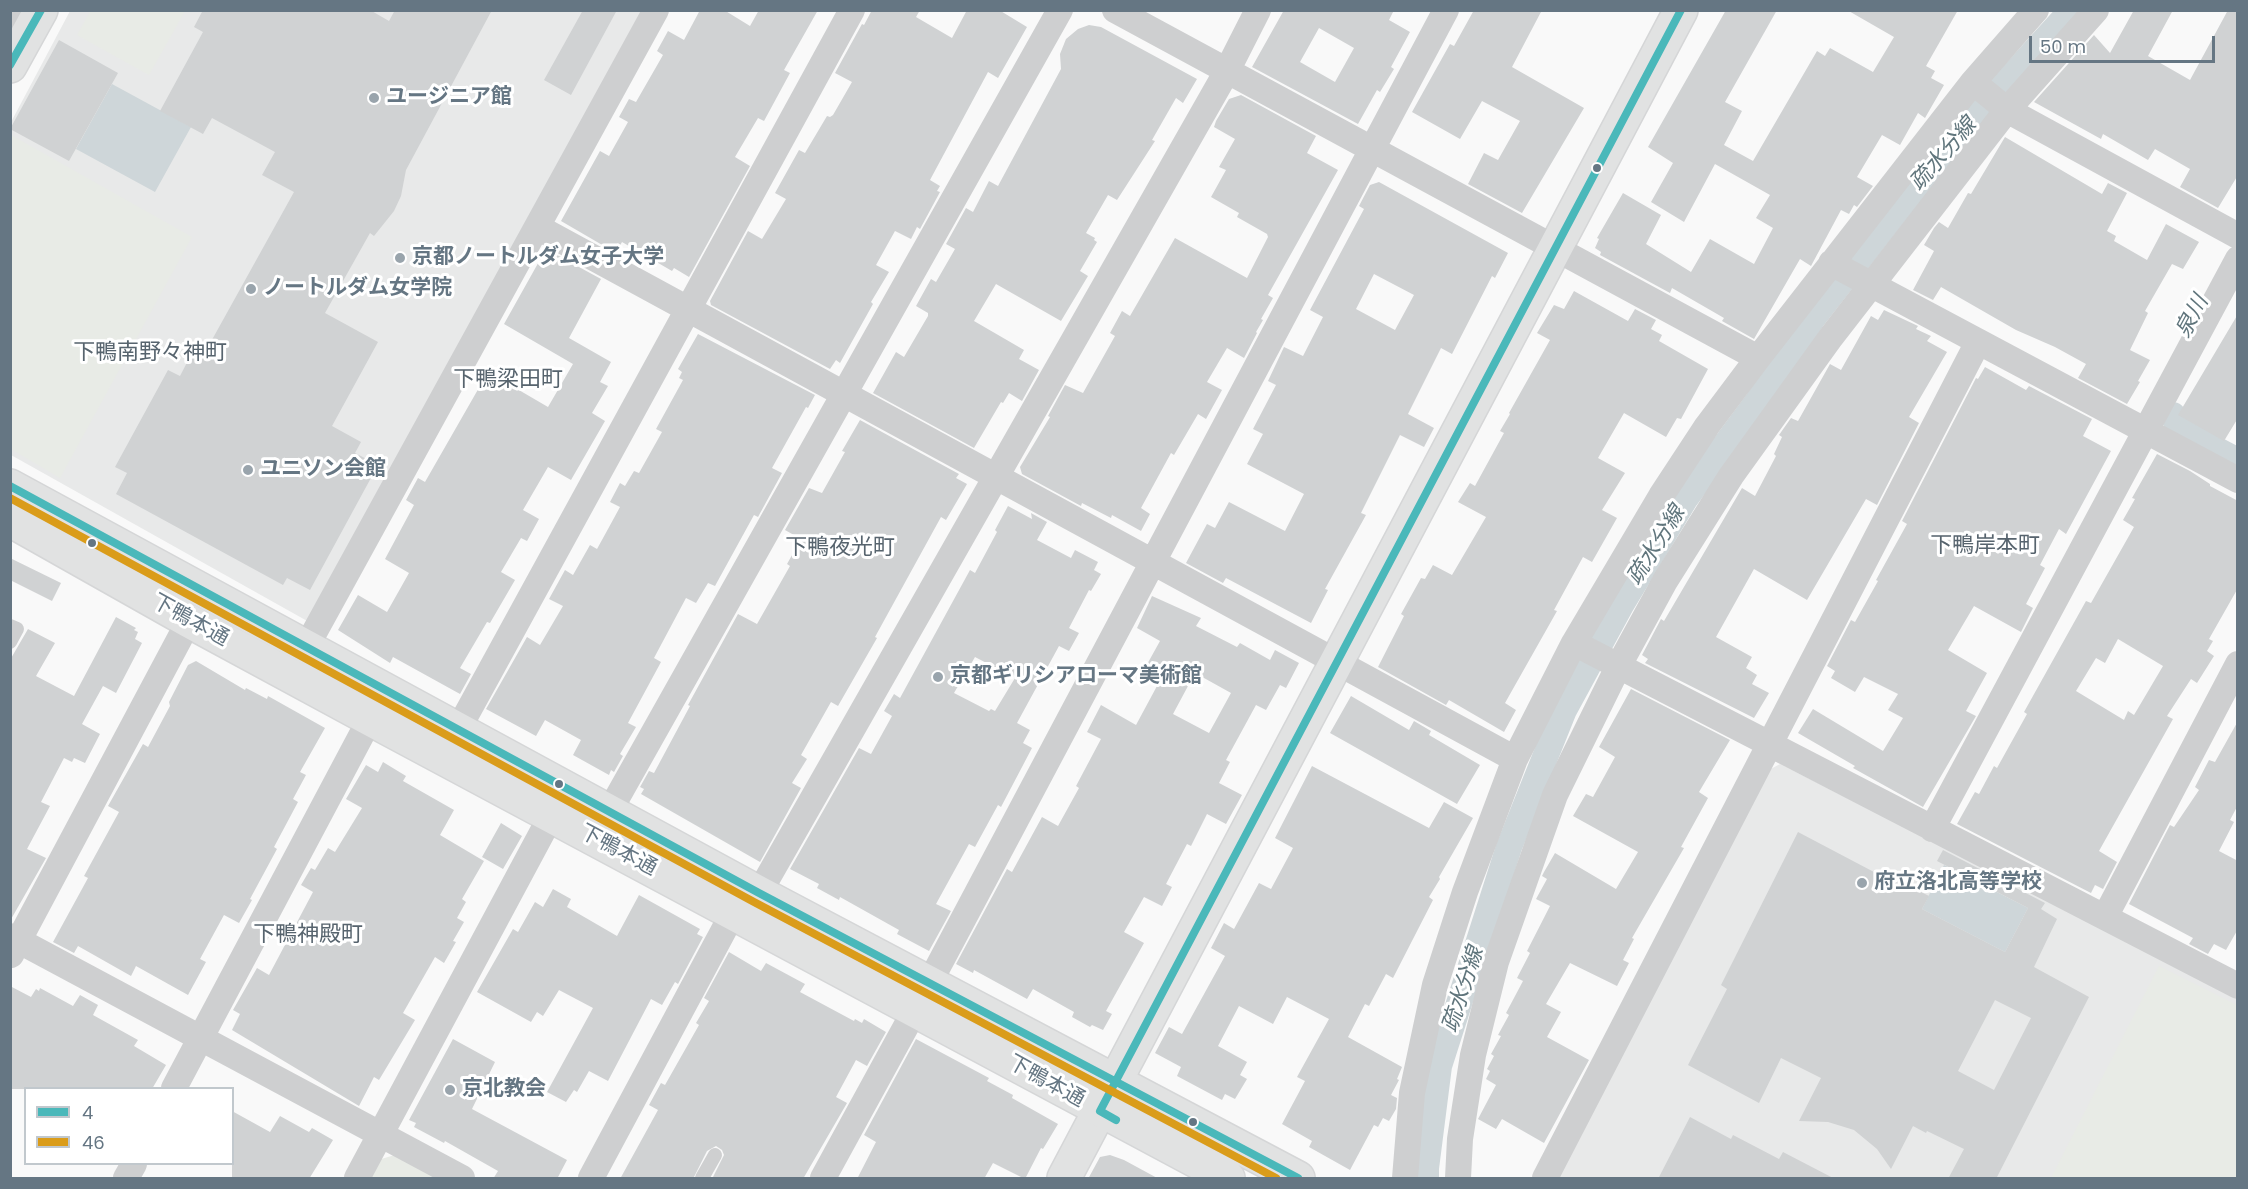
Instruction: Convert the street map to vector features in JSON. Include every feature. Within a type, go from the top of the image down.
[{"type":"main road","points":[[1064,1179],[1681,10]]},
{"type":"main road","points":[[10,66],[28,16]]},
{"type":"main road","name":"下鴨本通","points":[[14,509],[205,592],[459,728],[733,913],[1115,1082],[1298,1179]]},
{"type":"main road","name":"下鴨本通","points":[[14,509],[189,621],[551,816],[602,824],[759,893],[1100,1111],[1228,1179]]},
{"type":"street","points":[[290,675],[656,10]]},
{"type":"street","points":[[443,757],[852,10]]},
{"type":"street","points":[[602,824],[1060,10]]},
{"type":"street","points":[[1115,10],[1758,358]]},
{"type":"street","points":[[591,1179],[733,913],[759,893],[1227,71],[1258,10]]},
{"type":"street","points":[[823,1179],[1446,10]]},
{"type":"street","points":[[1405,1179],[1412,1093],[1435,985],[1465,892],[1515,759],[1574,642],[1661,496],[1707,426],[1972,82],[2036,10]]},
{"type":"street","points":[[1458,1179],[1460,1139],[1473,1056],[1496,962],[1555,795],[1618,667],[1665,581],[1731,476],[1831,337],[2007,110],[2096,10]]},
{"type":"street","points":[[1972,82],[2007,110],[2238,236]]},
{"type":"street","points":[[537,227],[1515,759]]},
{"type":"street","points":[[1932,829],[2238,259]]},
{"type":"street","points":[[1831,263],[1870,286],[2238,480]]},
{"type":"street","points":[[1545,1179],[1978,342]]},
{"type":"street","points":[[205,592],[13,944],[200,1038],[462,1179]]},
{"type":"street","points":[[1574,642],[1618,667],[2238,986]]},
{"type":"street","points":[[2105,917],[2238,664]]},
{"type":"street","points":[[175,1087],[370,719]]},
{"type":"street","points":[[357,1179],[551,816]]},
{"type":"street","points":[[126,1179],[133,1165]]},
{"type":"lane","points":[[10,626],[17,629],[10,642]]},
{"type":"lane","points":[[702,1179],[715,1155]]},
{"type":"shaded area","points":[[91,10],[185,11],[149,75],[77,35]]},
{"type":"shaded area","name":"ノートルダム女学院","points":[[70,11],[644,11],[309,622],[11,455],[10,124]]},
{"type":"shaded area","points":[[112,84],[191,127],[155,192],[76,149]]},
{"type":"shaded area","points":[[11,135],[192,237],[60,478],[11,449]]},
{"type":"shaded area","name":"府立洛北高等学校","points":[[1780,764],[2237,996],[2237,1178],[1557,1178],[1769,770]]},
{"type":"shaded area","points":[[1944,865],[2028,908],[2005,952],[1922,909]]},
{"type":"shaded area","points":[[2159,966],[2237,1005],[2237,1178],[2051,1178]]},
{"type":"shaded area","points":[[398,1154],[441,1178],[368,1178],[378,1160]]},
{"type":"building","points":[[203,10],[370,10],[389,21],[395,10],[492,10],[406,170],[401,196],[394,211],[374,236],[370,233],[325,313],[378,342],[332,426],[361,442],[355,453],[378,465],[310,590],[287,578],[283,585],[116,494],[127,473],[115,467],[168,370],[180,376],[193,351],[203,356],[294,192],[262,175],[275,152],[212,118],[203,134],[160,111],[203,32],[194,27]]},
{"type":"building","points":[[583,10],[617,10],[571,95],[544,80]]},
{"type":"building","points":[[700,10],[724,10],[750,26],[759,10],[818,10],[784,70],[790,73],[764,121],[758,118],[735,157],[750,166],[689,277],[674,268],[672,271],[622,242],[616,253],[561,221],[600,151],[609,156],[628,122],[619,117],[629,99],[636,102],[663,55],[657,51],[668,31],[684,40]]},
{"type":"building","points":[[872,10],[920,10],[916,17],[952,38],[967,10],[999,10],[1027,27],[998,78],[988,72],[930,180],[940,186],[937,191],[940,192],[920,229],[917,227],[911,239],[895,231],[876,265],[889,272],[840,363],[836,360],[830,369],[711,305],[710,301],[748,231],[762,239],[786,199],[775,193],[799,150],[805,153],[827,116],[833,115],[852,82],[835,73]]},
{"type":"building","points":[[1284,10],[1394,10],[1389,20],[1410,32],[1391,67],[1394,69],[1380,92],[1377,90],[1358,124],[1252,67]],"holes":[[[1319,28],[1354,48],[1335,82],[1300,62]]]},
{"type":"building","points":[[1474,10],[1542,10],[1512,67],[1584,108],[1522,213],[1468,184],[1484,153],[1498,160],[1520,121],[1482,101],[1460,139],[1412,112],[1450,44],[1454,46]]},
{"type":"building","points":[[1726,10],[1777,10],[1725,102],[1742,111],[1724,145],[1753,161],[1817,51],[1825,56],[1830,48],[1873,72],[1894,37],[1847,10],[1958,10],[1926,66],[1935,71],[1931,78],[1944,85],[1925,118],[1918,113],[1900,145],[1882,135],[1857,177],[1873,186],[1857,207],[1854,205],[1849,214],[1841,210],[1811,266],[1800,259],[1754,339],[1722,321],[1724,318],[1672,288],[1670,293],[1600,255],[1601,252],[1595,248],[1599,239],[1597,238],[1623,193],[1661,215],[1646,244],[1691,272],[1710,239],[1754,264],[1773,228],[1756,218],[1770,195],[1715,164],[1684,222],[1651,202],[1673,163],[1648,147]]},
{"type":"building","points":[[2134,10],[2173,10],[2148,56],[2190,80],[2228,10],[2238,10],[2238,175],[2218,208],[2180,187],[2190,169],[2155,149],[2148,160],[2103,134],[2101,139],[2034,102],[2094,35],[2110,53]]},
{"type":"building","points":[[1089,25],[1101,27],[1197,79],[1183,103],[1176,98],[1152,140],[1155,141],[1117,200],[1108,195],[1086,233],[1095,238],[1097,242],[1080,271],[1088,276],[1061,321],[996,284],[974,321],[1024,350],[1019,359],[1039,370],[1022,401],[1009,393],[1003,403],[1001,402],[974,448],[873,393],[896,352],[904,357],[928,316],[928,313],[916,306],[931,279],[936,282],[955,249],[946,244],[966,208],[973,212],[989,181],[998,186],[1061,69],[1060,54],[1066,39],[1078,29]]},
{"type":"building","points":[[59,40],[118,73],[69,161],[10,129]]},
{"type":"building","points":[[1241,95],[1316,136],[1307,153],[1338,170],[1268,295],[1273,298],[1244,358],[1227,348],[1207,382],[1222,390],[1206,419],[1198,414],[1174,455],[1171,453],[1141,508],[1150,514],[1141,531],[1112,515],[1111,518],[1082,503],[1081,506],[1022,474],[1020,467],[1050,417],[1048,416],[1065,385],[1083,393],[1115,336],[1110,333],[1122,311],[1130,316],[1175,238],[1247,278],[1268,237],[1267,234],[1237,217],[1239,213],[1211,197],[1226,170],[1219,167],[1235,139],[1214,127],[1229,99]]},
{"type":"building","points":[[2005,137],[2102,194],[2108,183],[2127,193],[2107,231],[2116,236],[2114,241],[2147,260],[2166,224],[2199,242],[2183,269],[2172,264],[2145,311],[2148,313],[2130,350],[2150,360],[2127,404],[2078,378],[2086,364],[2055,347],[2016,330],[1941,287],[1933,300],[1913,290],[1934,251],[1924,245],[1934,228],[1939,222],[1948,228]]},
{"type":"building","points":[[1379,182],[1508,253],[1495,278],[1492,276],[1452,354],[1441,348],[1408,414],[1434,428],[1424,447],[1400,435],[1361,513],[1366,515],[1325,589],[1328,590],[1311,623],[1226,578],[1223,583],[1186,563],[1207,524],[1215,528],[1229,502],[1285,531],[1304,494],[1247,464],[1263,434],[1253,429],[1276,385],[1268,381],[1284,347],[1303,356],[1323,317],[1310,310],[1364,209],[1359,206],[1370,185]],"holes":[[[1374,274],[1414,295],[1395,330],[1356,309]]]},
{"type":"building","points":[[546,249],[601,279],[569,338],[611,362],[600,382],[608,386],[592,413],[605,421],[571,480],[548,467],[523,510],[539,519],[527,541],[521,538],[501,572],[515,580],[460,668],[471,674],[460,694],[393,657],[390,663],[338,630],[358,595],[387,612],[409,573],[385,559],[414,505],[406,500],[418,478],[425,482],[488,372],[548,407],[573,364],[504,324]]},
{"type":"building","points":[[1574,291],[1628,321],[1635,309],[1656,320],[1651,329],[1662,335],[1659,341],[1708,369],[1681,419],[1677,418],[1666,437],[1624,413],[1598,458],[1625,473],[1602,510],[1617,518],[1592,562],[1583,557],[1554,610],[1557,611],[1505,703],[1516,710],[1504,732],[1449,700],[1446,705],[1378,667],[1404,616],[1401,614],[1421,578],[1425,579],[1433,565],[1452,575],[1486,517],[1458,502],[1470,483],[1475,486],[1504,433],[1500,431],[1509,413],[1550,340],[1537,333],[1554,305],[1564,309]]},
{"type":"building","points":[[1884,310],[1918,326],[1916,329],[1931,336],[1927,341],[1947,352],[1909,417],[1919,423],[1877,505],[1866,499],[1807,600],[1754,569],[1716,637],[1752,657],[1746,668],[1757,675],[1752,684],[1769,693],[1754,718],[1645,663],[1648,659],[1642,655],[1661,619],[1664,621],[1742,488],[1755,496],[1776,456],[1774,454],[1782,437],[1779,435],[1791,418],[1798,421],[1830,364],[1841,370],[1871,316],[1878,320]]},
{"type":"building","points":[[2238,314],[2238,418],[2224,441],[2178,415]]},
{"type":"building","points":[[698,334],[815,395],[772,468],[782,473],[758,517],[754,515],[715,586],[708,583],[696,603],[686,598],[654,658],[661,662],[628,723],[636,727],[620,754],[623,756],[614,772],[611,770],[609,775],[573,755],[581,740],[545,720],[536,736],[486,709],[527,637],[540,645],[563,606],[549,599],[565,570],[573,575],[590,545],[597,549],[620,507],[610,502],[620,483],[625,486],[634,471],[639,473],[662,432],[656,429],[683,380],[679,378],[682,372],[678,369]]},
{"type":"building","points":[[1985,367],[2026,390],[2029,386],[2092,419],[2083,436],[2111,451],[2066,534],[2059,529],[2040,565],[2045,568],[2026,604],[2033,608],[2021,632],[1974,606],[1948,650],[1987,673],[1966,711],[1976,716],[1923,807],[1853,768],[1855,766],[1798,733],[1813,709],[1883,751],[1903,718],[1888,710],[1898,694],[1864,677],[1855,692],[1831,678],[1835,671],[1827,666],[1851,620],[1855,622],[1878,581],[1876,580],[1907,524],[1902,521],[1976,378],[1978,379]]},
{"type":"building","points":[[860,420],[959,474],[956,478],[967,484],[946,520],[941,517],[838,706],[831,702],[801,755],[807,759],[792,783],[801,788],[760,862],[641,794],[644,789],[640,787],[649,771],[654,773],[738,614],[757,624],[790,566],[787,564],[801,539],[785,530],[809,488],[822,493]]},
{"type":"building","points":[[2157,454],[2190,471],[2210,486],[2238,501],[2238,588],[2209,639],[2213,641],[2207,651],[2214,656],[2197,683],[2191,679],[2167,716],[2173,719],[2099,851],[2117,862],[2103,889],[2095,885],[2091,893],[1957,824],[1975,792],[1979,794],[1994,766],[1997,768],[2027,714],[2024,712],[2086,601],[2091,603],[2134,527],[2123,520],[2135,499],[2132,498]],"holes":[[[2118,639],[2163,666],[2134,715],[2128,711],[2124,720],[2076,691],[2096,658],[2105,663]]]},
{"type":"building","points":[[1008,506],[1032,519],[1031,513],[1047,522],[1037,540],[1071,558],[1075,550],[1098,562],[1094,570],[1101,574],[1091,591],[1089,590],[1069,628],[1079,633],[1069,651],[1059,646],[1017,723],[1030,730],[1023,743],[1032,748],[1001,807],[998,805],[975,847],[969,844],[936,904],[951,911],[929,951],[897,934],[899,930],[840,897],[839,900],[817,888],[819,884],[790,869],[859,748],[871,754],[892,716],[884,711],[894,694],[900,698],[970,570],[975,573],[997,532],[995,530]],"holes":[[[975,657],[1015,678],[995,711],[991,709],[989,711],[954,693]]]},
{"type":"building","points":[[10,558],[61,583],[52,601],[10,580]]},
{"type":"building","points":[[1152,596],[1201,618],[1196,626],[1237,647],[1240,643],[1270,660],[1275,650],[1299,663],[1286,688],[1280,685],[1266,710],[1256,705],[1226,760],[1230,762],[1219,783],[1242,795],[1226,824],[1207,814],[1191,846],[1187,844],[1166,884],[1172,887],[1162,906],[1144,897],[1124,932],[1144,943],[1106,1011],[1112,1014],[1103,1030],[1092,1025],[1090,1027],[1072,1017],[1074,1012],[1033,989],[1027,999],[974,970],[973,973],[956,964],[1007,869],[1012,872],[1042,817],[1058,826],[1079,788],[1076,786],[1101,739],[1087,732],[1101,705],[1136,725],[1157,686],[1140,677],[1160,641],[1137,628]],"holes":[[[1195,673],[1231,693],[1209,733],[1173,714]]]},
{"type":"building","points":[[116,617],[136,628],[134,630],[138,632],[135,639],[142,643],[116,693],[103,686],[82,724],[100,734],[85,763],[74,758],[72,762],[64,758],[41,802],[50,806],[27,849],[46,858],[10,921],[10,660],[28,629],[55,643],[36,676],[74,696]]},
{"type":"building","points":[[196,661],[245,690],[246,688],[267,699],[268,696],[325,728],[300,772],[306,775],[293,799],[298,802],[274,847],[277,849],[250,899],[252,900],[239,923],[224,915],[200,959],[206,962],[188,995],[136,966],[131,976],[78,946],[74,953],[53,942],[88,878],[84,876],[119,812],[108,806],[143,744],[148,747],[188,665]]},
{"type":"building","points":[[1631,689],[1730,740],[1699,792],[1708,798],[1681,847],[1684,848],[1632,938],[1634,939],[1623,960],[1629,963],[1617,986],[1570,963],[1546,1004],[1561,1012],[1547,1037],[1589,1060],[1544,1143],[1502,1119],[1496,1129],[1478,1119],[1496,1085],[1486,1079],[1490,1071],[1487,1069],[1494,1056],[1491,1054],[1501,1036],[1498,1035],[1509,1015],[1506,1013],[1523,981],[1517,978],[1530,953],[1527,951],[1550,906],[1536,899],[1547,879],[1542,876],[1555,853],[1616,889],[1638,852],[1573,816],[1586,794],[1593,797],[1615,757],[1599,747]]},
{"type":"building","points":[[1351,696],[1409,730],[1414,721],[1431,731],[1429,735],[1480,765],[1457,804],[1330,733]]},
{"type":"building","points":[[2238,721],[2238,805],[2230,820],[2234,822],[2219,851],[2238,861],[2238,929],[2226,950],[2214,944],[2208,954],[2189,944],[2193,938],[2129,904],[2170,825],[2174,827],[2199,790],[2195,787],[2209,760],[2215,762]]},
{"type":"building","points":[[383,762],[406,776],[403,781],[454,810],[440,835],[484,861],[462,899],[466,902],[457,918],[464,922],[453,941],[456,942],[444,963],[435,957],[403,1013],[415,1020],[379,1080],[374,1077],[359,1106],[232,1030],[240,1014],[233,1010],[257,968],[269,975],[313,892],[301,885],[311,868],[315,870],[328,848],[335,852],[362,808],[346,799],[366,765],[378,772]]},
{"type":"building","points":[[1312,766],[1429,828],[1444,802],[1473,818],[1429,897],[1433,900],[1393,978],[1386,974],[1369,1006],[1365,1004],[1348,1037],[1402,1067],[1397,1079],[1399,1080],[1391,1095],[1397,1098],[1396,1109],[1389,1121],[1383,1118],[1378,1127],[1374,1125],[1350,1170],[1309,1147],[1312,1141],[1282,1124],[1305,1081],[1297,1077],[1329,1019],[1287,997],[1273,1024],[1239,1006],[1218,1046],[1247,1062],[1240,1075],[1247,1079],[1235,1099],[1225,1094],[1222,1100],[1177,1076],[1181,1067],[1155,1053],[1169,1027],[1182,1034],[1225,956],[1211,948],[1224,923],[1234,929],[1259,883],[1271,889],[1293,848],[1275,838]]},
{"type":"building","points":[[501,823],[522,836],[503,869],[482,857]]},
{"type":"building","points":[[1798,832],[1891,881],[1893,878],[1929,896],[1922,909],[2005,952],[2028,908],[1937,861],[1943,850],[2045,903],[2041,909],[2057,919],[2034,967],[2089,997],[1996,1179],[1948,1179],[1964,1149],[1927,1131],[1926,1133],[1913,1126],[1891,1169],[1877,1149],[1854,1130],[1828,1122],[1799,1121],[1821,1078],[1781,1058],[1759,1103],[1688,1065],[1727,989],[1721,985]],"holes":[[[1995,1000],[2031,1018],[1994,1090],[1958,1071]]]},
{"type":"building","points":[[553,889],[571,899],[567,907],[617,936],[639,895],[700,929],[697,934],[703,937],[678,984],[675,982],[662,1005],[651,999],[608,1081],[589,1071],[577,1092],[574,1090],[566,1102],[547,1092],[593,1008],[559,990],[543,1016],[537,1012],[531,1022],[477,992],[513,929],[518,932],[535,902],[543,907]]},
{"type":"building","points":[[729,952],[761,971],[766,963],[805,984],[800,992],[854,1021],[855,1019],[862,1023],[864,1019],[886,1032],[867,1066],[856,1060],[836,1097],[847,1103],[803,1179],[712,1179],[724,1155],[722,1150],[716,1146],[707,1151],[693,1179],[620,1179],[658,1110],[649,1105],[661,1083],[665,1085],[699,1025],[696,1023],[709,1001],[704,998]]},
{"type":"building","points":[[10,986],[31,997],[36,989],[39,991],[40,988],[73,1006],[80,995],[98,1005],[93,1015],[138,1040],[134,1046],[166,1065],[153,1087],[24,1087],[24,1089],[10,1089]]},
{"type":"building","points":[[453,1039],[495,1062],[472,1109],[567,1160],[557,1179],[493,1179],[498,1171],[445,1141],[444,1143],[414,1127],[416,1123],[409,1120]]},
{"type":"building","points":[[916,1039],[989,1078],[987,1081],[1013,1095],[1012,1098],[1058,1124],[1043,1149],[1041,1148],[1025,1179],[993,1163],[984,1179],[857,1179],[876,1142],[864,1135]]},
{"type":"building","points":[[234,1112],[270,1132],[280,1116],[309,1132],[312,1128],[333,1140],[309,1179],[232,1179]]},
{"type":"building","points":[[1690,1117],[1731,1139],[1733,1135],[1779,1159],[1783,1152],[1835,1179],[1658,1179]]},
{"type":"building","points":[[1110,1155],[1159,1179],[1088,1179],[1100,1157]]},
{"type":"waterway","name":"疏水分線","points":[[1426,1178],[1439,1066],[1509,847],[1564,710],[1621,605],[1685,499],[1757,402],[1813,318],[1927,172],[2072,10]]},
{"type":"waterway","name":"泉川","points":[[2173,415],[2181,431],[2238,461]]},
{"type":"transit line","name":"4","points":[[10,65],[41,10]]},
{"type":"transit line","name":"4","points":[[1116,1120],[1100,1111],[1681,10]]},
{"type":"transit line","name":"4","points":[[10,486],[759,893],[1298,1178]]},
{"type":"transit line","name":"46","points":[[10,498],[754,902],[1276,1178]]},
{"type":"place","name":"ユージニア館","points":[[374,98]]},
{"type":"place","name":"京都ノートルダム女子大学","points":[[400,258]]},
{"type":"place","name":"ノートルダム女学院","points":[[251,289]]},
{"type":"place","name":"ユニソン会館","points":[[248,470]]},
{"type":"place","name":"京都ギリシアローマ美術館","points":[[938,677]]},
{"type":"place","name":"府立洛北高等学校","points":[[1862,883]]},
{"type":"place","name":"京北教会","points":[[450,1090]]},
{"type":"district","name":"下鴨南野々神町","points":[[150,353]]},
{"type":"district","name":"下鴨梁田町","points":[[508,380]]},
{"type":"district","name":"下鴨岸本町","points":[[1985,546]]},
{"type":"district","name":"下鴨夜光町","points":[[840,548]]},
{"type":"district","name":"下鴨神殿町","points":[[308,935]]}]
